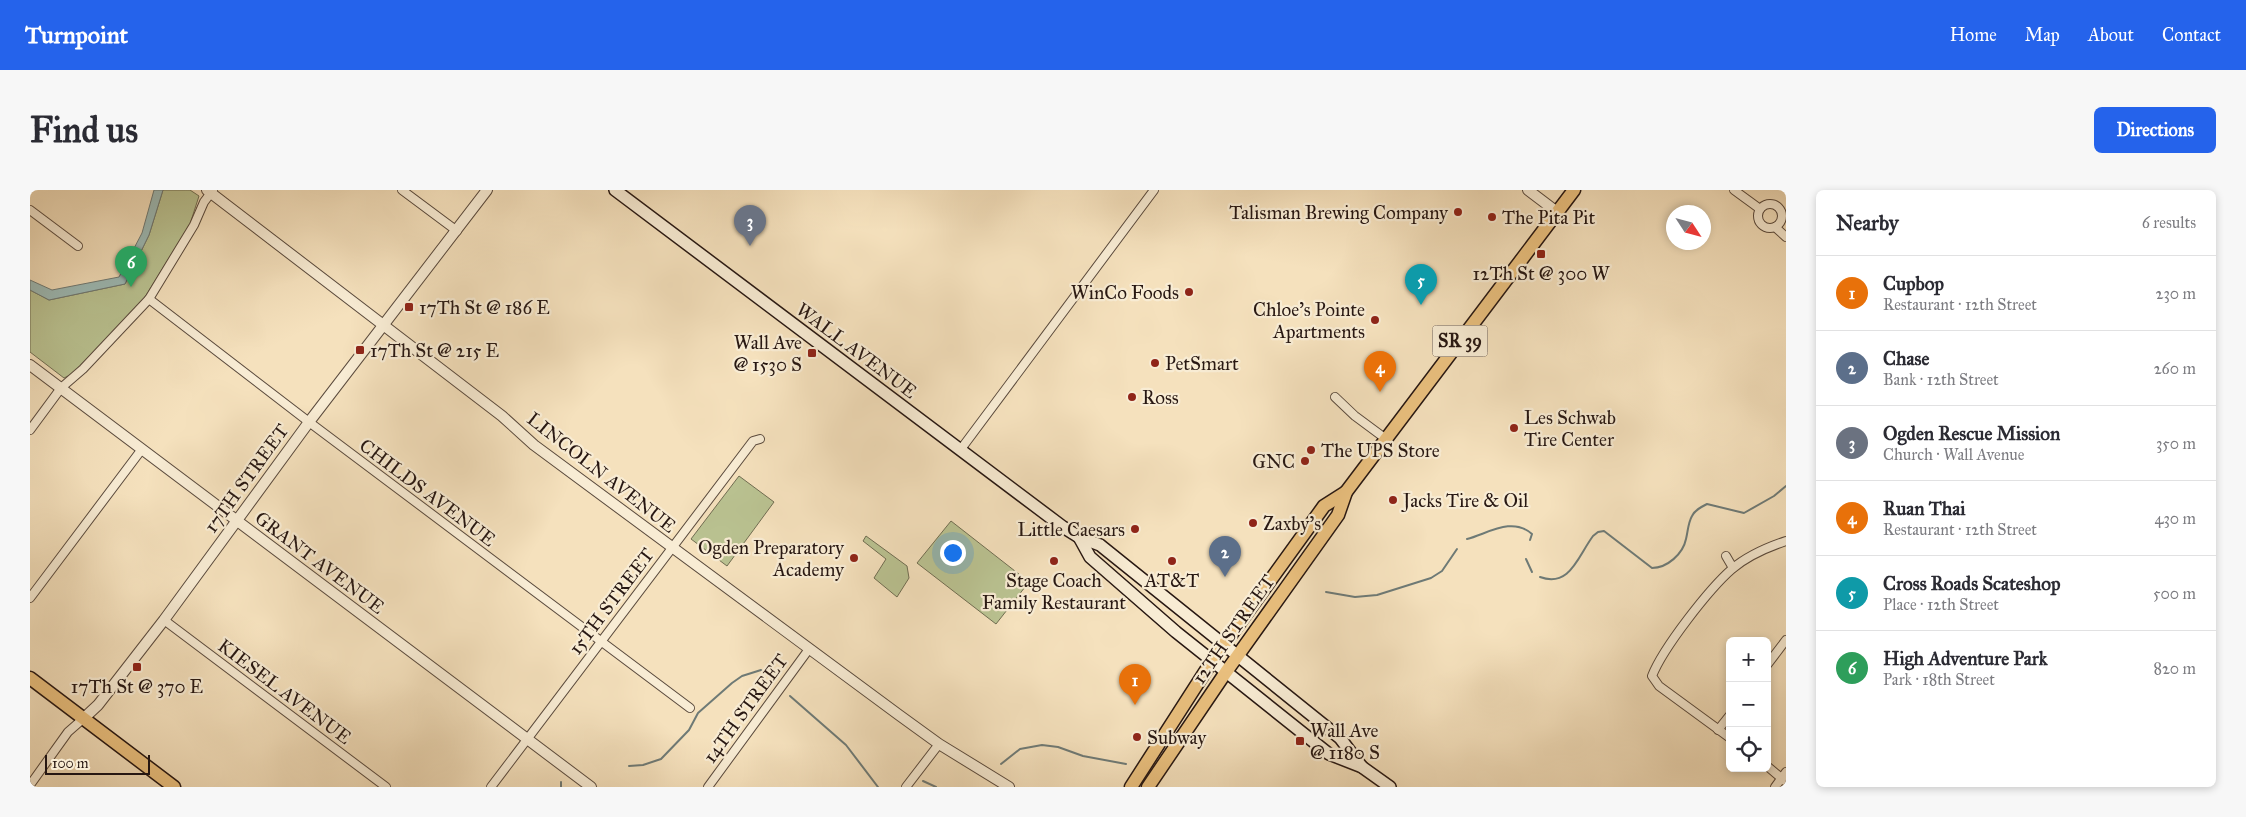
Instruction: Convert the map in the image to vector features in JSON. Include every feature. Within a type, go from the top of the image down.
[{"type":"main road","name":"WALL AVENUE","points":[[615,190],[1079,537],[1100,545],[1340,738],[1362,767]]},
{"type":"main road","name":"12TH STREET","points":[[1148,787],[1237,656],[1338,515],[1346,492],[1574,190]]},
{"type":"main road","name":"12TH STREET","points":[[1131,787],[1212,661],[1324,506],[1346,492]]},
{"type":"main road","name":"WALL AVENUE","points":[[1079,537],[1090,557],[1212,661],[1329,754],[1362,767],[1390,787]]},
{"type":"main road","points":[[30,678],[174,787]]},
{"type":"street","points":[[402,190],[456,231]]},
{"type":"street","name":"17TH STREET","points":[[30,785],[68,732],[98,705],[164,620],[309,422],[488,190]]},
{"type":"street","points":[[961,449],[1154,190]]},
{"type":"street","points":[[1528,190],[1558,212]]},
{"type":"street","points":[[1734,190],[1760,209]]},
{"type":"street","points":[[30,430],[61,388],[83,369],[149,299],[194,226],[210,191]]},
{"type":"street","name":"LINCOLN AVENUE","points":[[210,191],[502,416],[534,445],[939,744],[1009,787]]},
{"type":"street","points":[[1770,203],[1783,207],[1782,217],[1775,227],[1767,228],[1760,224],[1757,216],[1760,209],[1770,203]]},
{"type":"street","points":[[30,210],[78,246]]},
{"type":"street","points":[[1775,227],[1786,237]]},
{"type":"street","name":"CHILDS AVENUE","points":[[149,299],[309,422],[690,708]]},
{"type":"street","name":"GRANT AVENUE","points":[[30,364],[590,787]]},
{"type":"street","points":[[1335,396],[1355,416],[1386,439]]},
{"type":"street","name":"15TH STREET","points":[[491,787],[671,547],[753,441],[760,439]]},
{"type":"street","points":[[30,598],[142,449]]},
{"type":"street","points":[[1726,735],[1658,686],[1652,676],[1658,661],[1714,587],[1733,568],[1774,545],[1786,541]]},
{"type":"street","points":[[1726,556],[1733,568]]},
{"type":"street","name":"KIESEL AVENUE","points":[[164,620],[386,787]]},
{"type":"street","points":[[1771,660],[1786,640]]},
{"type":"street","name":"14TH STREET","points":[[708,787],[809,649]]},
{"type":"street","points":[[1718,730],[1726,720]]},
{"type":"street","points":[[906,787],[939,744]]},
{"type":"street","points":[[1771,768],[1785,777],[1775,787]]},
{"type":"green space","points":[[163,190],[190,190],[199,196],[190,224],[142,302],[72,374],[64,378],[30,352],[30,290],[49,300],[125,284],[149,235]]},
{"type":"green space","points":[[739,476],[774,502],[727,566],[691,539]]},
{"type":"green space","points":[[951,521],[1029,582],[996,624],[917,563]]},
{"type":"green space","points":[[866,536],[907,566],[909,578],[897,597],[874,578],[886,559],[863,541]]},
{"type":"water","points":[[154,190],[163,190],[149,235],[125,284],[49,300],[30,290],[30,280],[52,290],[119,277],[142,233]]},
{"type":"waterway","points":[[1540,577],[1559,578],[1566,574],[1578,561],[1593,536],[1598,532],[1604,531],[1652,568],[1663,566],[1674,559],[1682,550],[1691,519],[1700,508],[1707,504],[1744,513],[1774,496],[1786,486]]},
{"type":"waterway","points":[[1467,539],[1500,528],[1516,526],[1532,534],[1530,540]]},
{"type":"waterway","points":[[1326,592],[1355,597],[1377,595],[1431,578],[1442,571],[1457,549]]},
{"type":"waterway","points":[[1526,559],[1532,572]]},
{"type":"waterway","points":[[629,766],[643,765],[661,759],[689,730],[698,713],[742,676],[761,670],[771,677]]},
{"type":"waterway","points":[[790,696],[846,745],[878,787]]},
{"type":"waterway","points":[[1001,764],[1020,749],[1042,745],[1058,747],[1083,756],[1126,764]]},
{"type":"waterway","points":[[923,781],[936,787]]},
{"type":"waterway","points":[[561,782],[561,787]]},
{"type":"place","name":"Talisman Brewing Company","points":[[1458,212]]},
{"type":"place","name":"The Pita Pit","points":[[1492,217]]},
{"type":"place","name":"Ogden Rescue Mission","points":[[750,246]]},
{"type":"place","name":"12Th St @ 300 W","points":[[1541,254]]},
{"type":"place","name":"High Adventure Park","points":[[131,287]]},
{"type":"place","name":"WinCo Foods","points":[[1189,292]]},
{"type":"place","name":"Cross Roads Scateshop","points":[[1421,305]]},
{"type":"place","name":"17Th St @ 186 E","points":[[409,307]]},
{"type":"place","name":"Chloe's Pointe Apartments","points":[[1375,320]]},
{"type":"place","name":"17Th St @ 215 E","points":[[360,350]]},
{"type":"place","name":"Wall Ave @ 1530 S","points":[[812,353]]},
{"type":"place","name":"PetSmart","points":[[1155,363]]},
{"type":"place","name":"Ruan Thai","points":[[1380,392]]},
{"type":"place","name":"Ross","points":[[1132,397]]},
{"type":"place","name":"Les Schwab Tire Center","points":[[1514,428]]},
{"type":"place","name":"The UPS Store","points":[[1311,450]]},
{"type":"place","name":"GNC","points":[[1305,461]]},
{"type":"place","name":"Jacks Tire & Oil","points":[[1393,500]]},
{"type":"place","name":"Zaxby's","points":[[1253,523]]},
{"type":"place","name":"Little Caesars","points":[[1135,529]]},
{"type":"place","name":"Ogden Preparatory Academy","points":[[854,558]]},
{"type":"place","name":"Stage Coach Family Restaurant","points":[[1054,561]]},
{"type":"place","name":"AT&T","points":[[1172,561]]},
{"type":"place","name":"Chase","points":[[1225,577]]},
{"type":"place","name":"17Th St @ 370 E","points":[[137,667]]},
{"type":"place","name":"Cupbop","points":[[1135,705]]},
{"type":"place","name":"Subway","points":[[1137,737]]},
{"type":"place","name":"Wall Ave @ 1180 S","points":[[1300,741]]}]
